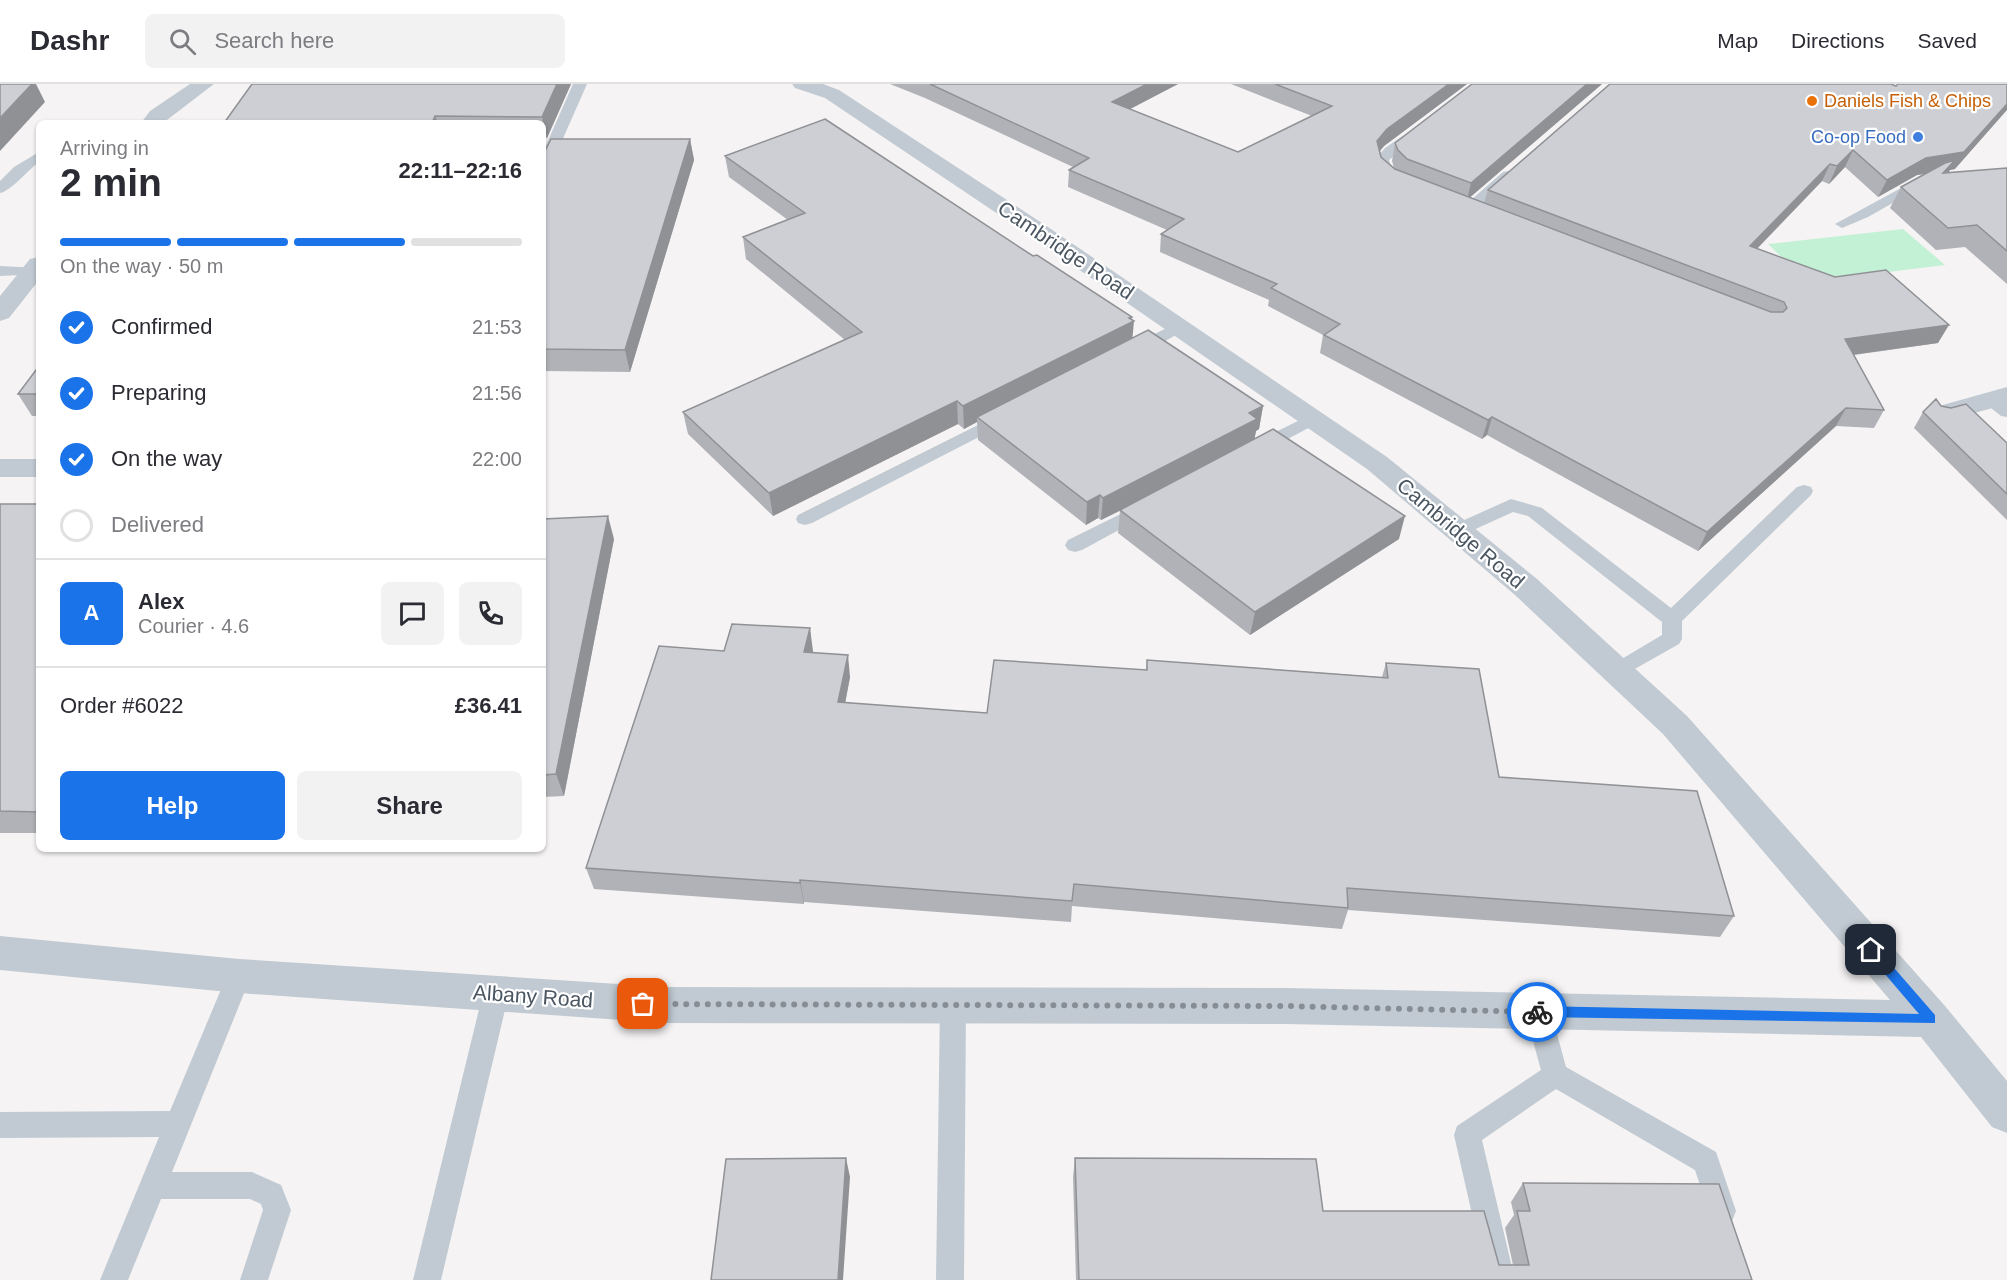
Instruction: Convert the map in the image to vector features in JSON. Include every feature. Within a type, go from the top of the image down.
[{"type":"street","points":[[155,120],[204,84]]},
{"type":"street","name":"Cambridge Road","points":[[802,84],[832,94],[1377,463],[1526,587],[1675,725],[1931,1019],[2007,1113]]},
{"type":"street","points":[[0,312],[36,268]]},
{"type":"street","points":[[1942,414],[2001,402]]},
{"type":"street","points":[[0,468],[36,468]]},
{"type":"street","name":"Albany Road","points":[[0,953],[239,976],[664,1005],[1286,1006],[1931,1019]]},
{"type":"lane","points":[[546,161],[580,84]]},
{"type":"lane","points":[[1407,185],[1397,181],[1385,171],[1382,160],[1425,124]]},
{"type":"lane","points":[[0,189],[19,170],[36,158]]},
{"type":"lane","points":[[1502,222],[1464,207],[1523,162]]},
{"type":"lane","points":[[1842,224],[1869,212],[1895,194],[1923,180],[1934,178]]},
{"type":"lane","points":[[0,271],[36,268]]},
{"type":"lane","points":[[1122,357],[1179,327]]},
{"type":"lane","points":[[805,519],[1018,410]]},
{"type":"lane","points":[[1240,457],[1312,419]]},
{"type":"lane","points":[[1617,671],[1672,639],[1672,619],[1804,491]]},
{"type":"lane","points":[[1075,545],[1157,501]]},
{"type":"lane","points":[[1458,531],[1511,505],[1535,512],[1672,619]]},
{"type":"lane","points":[[114,1280],[239,976]]},
{"type":"lane","points":[[427,1280],[496,993]]},
{"type":"lane","points":[[950,1280],[953,1005]]},
{"type":"lane","points":[[1538,1012],[1555,1075],[1706,1161],[1731,1237]]},
{"type":"lane","points":[[1501,1280],[1467,1135],[1555,1075]]},
{"type":"lane","points":[[0,1125],[179,1124]]},
{"type":"lane","points":[[152,1186],[252,1185],[271,1195],[277,1210],[254,1280]]},
{"type":"green space","points":[[1903,229],[1945,265],[1807,282],[1768,244]]},
{"type":"building","points":[[0,84],[32,84],[0,118]]},
{"type":"building","points":[[252,84],[557,84],[542,117],[435,116],[433,120],[226,120]]},
{"type":"building","points":[[930,84],[1147,84],[1112,102],[1238,152],[1332,106],[1275,84],[1449,84],[1387,129],[1377,141],[1381,157],[1395,169],[1771,312],[1783,312],[1787,308],[1784,302],[1488,190],[1610,84],[1891,84],[1896,86],[1898,84],[2007,84],[2007,104],[1964,152],[1926,158],[1887,180],[1853,150],[1837,166],[1830,164],[1750,246],[1835,277],[1886,270],[1949,325],[1845,339],[1884,410],[1846,408],[1707,532],[1492,417],[1488,420],[1324,335],[1340,324],[1271,288],[1277,284],[1161,234],[1184,219],[1069,170],[1089,158]]},
{"type":"building","points":[[1472,84],[1587,84],[1471,183],[1407,159],[1395,143]]},
{"type":"building","points":[[825,119],[1033,256],[1037,255],[1132,317],[1129,318],[1134,321],[963,406],[957,401],[769,493],[683,412],[862,332],[743,237],[805,213],[725,156]]},
{"type":"building","points":[[551,139],[690,139],[625,350],[546,349],[546,149]]},
{"type":"building","points":[[1955,160],[1943,173],[2007,168],[2007,251],[1977,225],[1948,228],[1901,187]]},
{"type":"building","points":[[1148,330],[1263,406],[1249,413],[1257,419],[1103,498],[1100,495],[1087,502],[977,417]]},
{"type":"building","points":[[36,370],[36,394],[18,394]]},
{"type":"building","points":[[1936,399],[1941,406],[1951,408],[1966,404],[2007,443],[2007,494],[1923,412]]},
{"type":"building","points":[[1273,429],[1405,516],[1255,612],[1120,510]]},
{"type":"building","points":[[0,504],[36,504],[36,812],[0,811]]},
{"type":"building","points":[[608,516],[556,774],[546,775],[546,519]]},
{"type":"building","points":[[732,624],[810,628],[804,652],[848,655],[838,702],[987,713],[994,660],[1147,670],[1147,660],[1388,678],[1386,663],[1479,669],[1499,777],[1697,791],[1734,916],[1347,888],[1348,908],[1074,884],[1072,901],[800,880],[800,883],[586,868],[659,646],[724,651]]},
{"type":"building","points":[[846,1158],[838,1280],[711,1280],[726,1159]]},
{"type":"building","points":[[1075,1158],[1316,1159],[1323,1211],[1484,1211],[1499,1265],[1529,1265],[1517,1211],[1530,1211],[1523,1183],[1719,1184],[1752,1280],[1079,1280]]},
{"type":"way so far","points":[[643,1004],[1286,1006],[1537,1012]]},
{"type":"place","name":"Daniels Fish & Chips","points":[[1812,101]]},
{"type":"place","name":"Co-op Food","points":[[1918,137]]},
{"type":"route","points":[[1537,1012],[1931,1019],[1871,950]]}]
